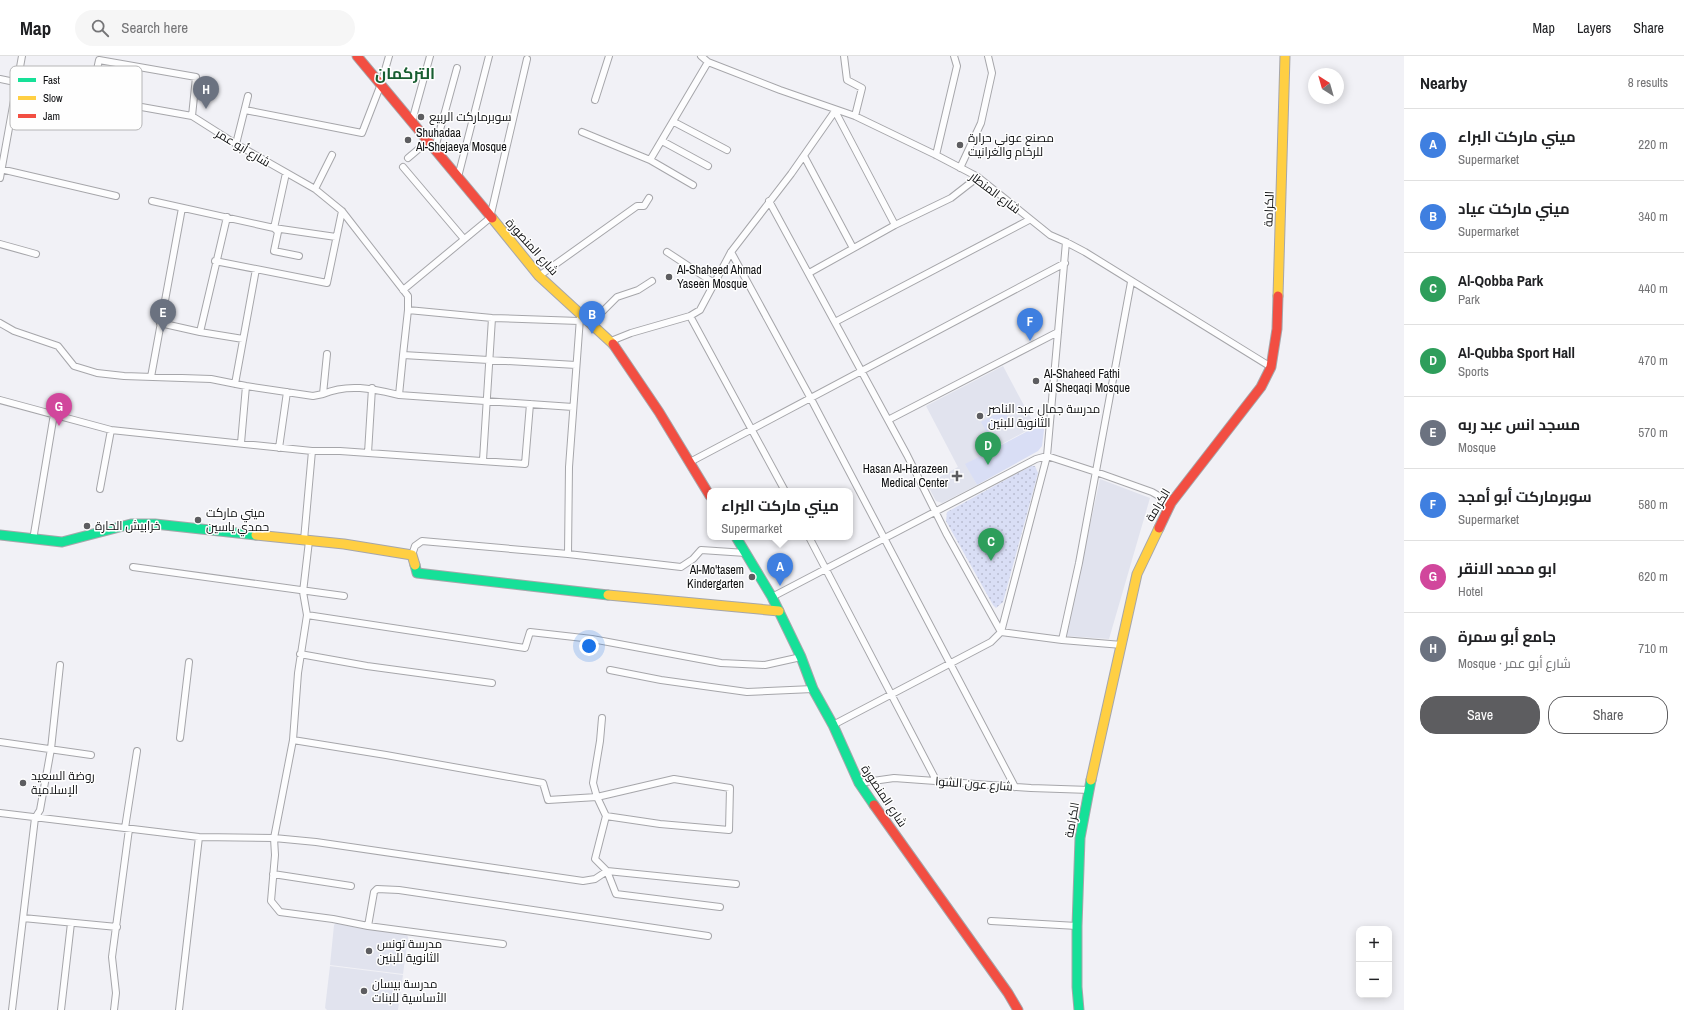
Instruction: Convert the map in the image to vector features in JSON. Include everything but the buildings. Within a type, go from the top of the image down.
[{"type":"main road","name":"شارع المنصورة","points":[[357,56],[435,148],[490,218],[539,276],[580,317],[592,322],[611,341],[690,462],[707,491]]},
{"type":"main road","name":"الكرامة","points":[[1074,1010],[1077,987],[1077,926],[1080,838],[1138,574],[1171,503],[1250,403],[1261,387],[1270,367],[1277,329],[1285,56]]},
{"type":"main road","points":[[0,535],[33,540],[62,542],[131,524],[143,523],[344,544],[412,554],[417,573],[538,588],[779,611]]},
{"type":"main road","name":"شارع المنصورة","points":[[738,540],[779,611],[801,657],[813,690],[833,725],[859,783],[1008,993],[1018,1010]]},
{"type":"main road","name":"الكرامة","points":[[1077,987],[1080,1010]]},
{"type":"street","points":[[20,66],[22,56]]},
{"type":"street","points":[[245,110],[362,133],[381,84],[389,56]]},
{"type":"street","points":[[412,121],[430,56]]},
{"type":"street","points":[[458,177],[489,56]]},
{"type":"street","points":[[595,100],[609,56]]},
{"type":"street","name":"شارع المنطار","points":[[701,56],[708,62],[836,111],[855,116],[960,168],[978,178],[1029,220],[1050,235],[1066,242],[1270,367]]},
{"type":"street","points":[[844,56],[847,80],[862,88],[855,116]]},
{"type":"street","points":[[936,155],[957,66],[954,56]]},
{"type":"street","points":[[960,168],[981,123],[992,73],[988,56]]},
{"type":"street","points":[[403,290],[490,218],[527,59]]},
{"type":"street","points":[[98,66],[99,60],[133,66]]},
{"type":"street","points":[[650,160],[674,122],[708,62]]},
{"type":"street","points":[[142,68],[196,77],[192,116]]},
{"type":"street","points":[[435,148],[457,68]]},
{"type":"street","name":"شارع أبو عمر","points":[[0,79],[10,81]]},
{"type":"street","points":[[236,144],[248,96]]},
{"type":"street","name":"شارع أبو عمر","points":[[142,107],[192,116],[236,144],[315,189],[342,211],[408,296],[408,310],[399,395]]},
{"type":"street","points":[[611,341],[630,332],[690,316],[700,310],[732,252],[836,111],[895,225]]},
{"type":"street","points":[[0,178],[10,114]]},
{"type":"street","points":[[674,122],[727,150]]},
{"type":"street","points":[[582,132],[650,160],[693,185]]},
{"type":"street","points":[[408,158],[428,141]]},
{"type":"street","points":[[662,141],[708,166]]},
{"type":"street","points":[[315,189],[332,155]]},
{"type":"street","points":[[804,156],[853,248]]},
{"type":"street","points":[[403,167],[464,239]]},
{"type":"street","points":[[1,170],[116,196]]},
{"type":"street","points":[[274,228],[286,173]]},
{"type":"street","points":[[809,272],[895,225],[951,198],[978,178]]},
{"type":"street","points":[[539,276],[638,206],[644,206],[649,198]]},
{"type":"street","points":[[152,201],[274,228],[336,237]]},
{"type":"street","points":[[769,201],[809,272],[935,512],[1001,632]]},
{"type":"street","points":[[151,377],[182,208]]},
{"type":"street","points":[[215,261],[327,283],[342,211]]},
{"type":"street","points":[[200,332],[215,261],[227,217]]},
{"type":"street","points":[[835,322],[1029,220]]},
{"type":"street","points":[[274,228],[278,232],[274,252],[299,256]]},
{"type":"street","points":[[833,725],[991,642],[1001,632],[1047,456],[1066,242]]},
{"type":"street","points":[[0,244],[36,254]]},
{"type":"street","points":[[667,252],[714,283]]},
{"type":"street","points":[[732,252],[1015,787]]},
{"type":"street","points":[[690,462],[1065,263]]},
{"type":"street","points":[[235,384],[256,269]]},
{"type":"street","points":[[592,322],[617,297],[638,290],[652,281]]},
{"type":"street","points":[[1062,640],[1079,563],[1131,282]]},
{"type":"street","points":[[408,310],[492,318],[580,317],[569,467],[568,554]]},
{"type":"street","points":[[690,316],[783,488]]},
{"type":"street","points":[[483,460],[492,318]]},
{"type":"street","points":[[0,323],[14,331],[58,346],[74,366],[96,373],[211,379],[313,396],[343,388],[372,388],[399,395],[573,408]]},
{"type":"street","points":[[160,324],[243,339]]},
{"type":"street","points":[[888,420],[1058,332]]},
{"type":"street","points":[[323,394],[327,354]]},
{"type":"street","points":[[403,355],[576,364]]},
{"type":"street","points":[[241,444],[246,386]]},
{"type":"street","points":[[368,453],[372,388]]},
{"type":"street","points":[[279,448],[287,392]]},
{"type":"street","points":[[0,400],[111,430],[312,451],[483,460],[525,464],[530,404]]},
{"type":"street","points":[[33,540],[54,414]]},
{"type":"street","points":[[100,489],[111,430]]},
{"type":"street","points":[[312,451],[303,592],[307,615],[300,654],[293,740],[274,838],[274,874],[271,901],[280,912],[332,919],[368,926],[503,944]]},
{"type":"street","points":[[772,598],[1036,459],[1047,456],[1152,492],[1171,503]]},
{"type":"street","points":[[810,540],[937,782]]},
{"type":"street","points":[[412,554],[415,546],[422,541],[568,554],[681,567],[694,559],[701,550],[746,553]]},
{"type":"street","points":[[133,567],[303,592],[344,596]]},
{"type":"street","points":[[307,615],[525,648],[530,632],[592,639],[721,663],[765,665],[801,657]]},
{"type":"street","points":[[1001,632],[1062,640],[1122,645]]},
{"type":"street","points":[[300,654],[367,666],[492,683]]},
{"type":"street","points":[[180,738],[189,662]]},
{"type":"street","points":[[12,1010],[35,818],[40,810],[51,749],[60,665]]},
{"type":"street","points":[[610,670],[661,680],[747,692],[813,690]]},
{"type":"street","points":[[602,718],[593,783],[597,797],[606,816],[595,859],[607,871],[616,894],[720,907]]},
{"type":"street","points":[[293,740],[543,783],[548,800],[597,797],[674,779],[730,788],[729,830],[660,824],[606,816]]},
{"type":"street","points":[[0,742],[91,755]]},
{"type":"street","points":[[114,1010],[116,993],[112,957],[117,927],[127,828],[137,751]]},
{"type":"street","name":"شارع عون الشوا","points":[[859,783],[894,778],[1015,787],[1090,790]]},
{"type":"street","points":[[0,813],[199,837],[274,838],[433,858],[583,881],[595,880],[607,871],[736,884]]},
{"type":"street","points":[[179,1010],[199,837]]},
{"type":"street","points":[[274,874],[351,886]]},
{"type":"street","points":[[368,926],[374,892],[377,889],[382,889],[422,893],[708,936]]},
{"type":"street","points":[[23,918],[71,924],[117,927]]},
{"type":"street","points":[[992,921],[1077,926]]},
{"type":"street","points":[[61,1010],[71,924]]},
{"type":"shaded area","name":"مدرسة جمال عبد الناصر الثانوية للبنين","points":[[1003,366],[1035,426],[966,464],[977,485],[942,503],[936,501],[927,484],[958,467],[926,406]]},
{"type":"shaded area","points":[[1004,410],[1010,421],[987,433],[981,422]]},
{"type":"shaded area","points":[[1045,422],[1042,446],[1038,451],[977,485],[965,464]]},
{"type":"shaded area","points":[[1031,466],[1035,466],[1038,473],[1003,602],[996,608],[946,521],[947,512]]},
{"type":"shaded area","points":[[1100,479],[1150,498],[1109,639],[1066,636]]},
{"type":"shaded area","name":"مدرسة تونس الثانوية للبنين","points":[[336,923],[406,933],[408,937],[403,974],[330,965],[334,925]]},
{"type":"shaded area","name":"مدرسة بيسان الأساسية للبنات","points":[[330,966],[403,975],[398,1010],[327,1010],[325,1008]]},
{"type":"traffic: fast","points":[[0,535],[62,542],[131,524],[155,524],[256,535]]},
{"type":"traffic: fast","points":[[738,540],[772,597],[801,657],[813,689],[833,725],[859,783],[874,805]]},
{"type":"traffic: fast","points":[[415,565],[417,573],[608,595]]},
{"type":"traffic: fast","points":[[1079,1010],[1077,987],[1077,926],[1080,838],[1091,780]]},
{"type":"traffic: slow","points":[[1278,296],[1285,56]]},
{"type":"traffic: slow","points":[[492,218],[539,276],[613,344]]},
{"type":"traffic: slow","points":[[1091,780],[1137,574],[1159,528]]},
{"type":"traffic: slow","points":[[256,535],[344,544],[412,555],[415,565]]},
{"type":"traffic: slow","points":[[608,595],[779,611]]},
{"type":"traffic: jam","points":[[357,56],[492,218]]},
{"type":"traffic: jam","points":[[1159,528],[1171,503],[1261,387],[1271,367],[1277,329],[1278,296]]},
{"type":"traffic: jam","points":[[613,344],[659,412],[707,491]]},
{"type":"traffic: jam","points":[[874,805],[1008,993],[1018,1010]]},
{"type":"place","name":"جامع أبو سمرة","points":[[206,109]]},
{"type":"place","name":"سوبرماركت الربيع","points":[[421,117]]},
{"type":"place","name":"Shuhadaa Al-Shejaeya Mosque","points":[[408,140]]},
{"type":"place","name":"مصنع عوني حرارة للرخام والغرانيت","points":[[960,145]]},
{"type":"place","name":"Al-Shaheed Ahmad Yaseen Mosque","points":[[669,277]]},
{"type":"place","name":"مسجد انس عبد ربه","points":[[163,332]]},
{"type":"place","name":"ميني ماركت عياد","points":[[592,334]]},
{"type":"place","name":"سوبرماركت أبو أمجد","points":[[1030,341]]},
{"type":"place","name":"Al-Shaheed Fathi Al Sheqaqi Mosque","points":[[1036,381]]},
{"type":"place","name":"مدرسة جمال عبد الناصر الثانوية للبنين","points":[[980,416]]},
{"type":"place","name":"ابو محمد الانقر","points":[[59,426]]},
{"type":"place","name":"Al-Qubba Sport Hall","points":[[988,465]]},
{"type":"place","name":"Hasan Al-Harazeen Medical Center","points":[[957,476]]},
{"type":"place","name":"ميني ماركت حمدي ياسين","points":[[198,520]]},
{"type":"place","name":"خرابيش الحارة","points":[[87,526]]},
{"type":"place","name":"Al-Qobba Park","points":[[991,561]]},
{"type":"place","name":"Al-Mo'tasem Kindergarten","points":[[752,577]]},
{"type":"place","name":"ميني ماركت البراء","points":[[780,586]]},
{"type":"place","name":"روضة السعيد الإسلامية","points":[[23,783]]},
{"type":"place","name":"مدرسة تونس الثانوية للبنين","points":[[369,951]]},
{"type":"place","name":"مدرسة بيسان الأساسية للبنات","points":[[364,991]]},
{"type":"district","name":"التركمان","points":[[405,73]]}]
